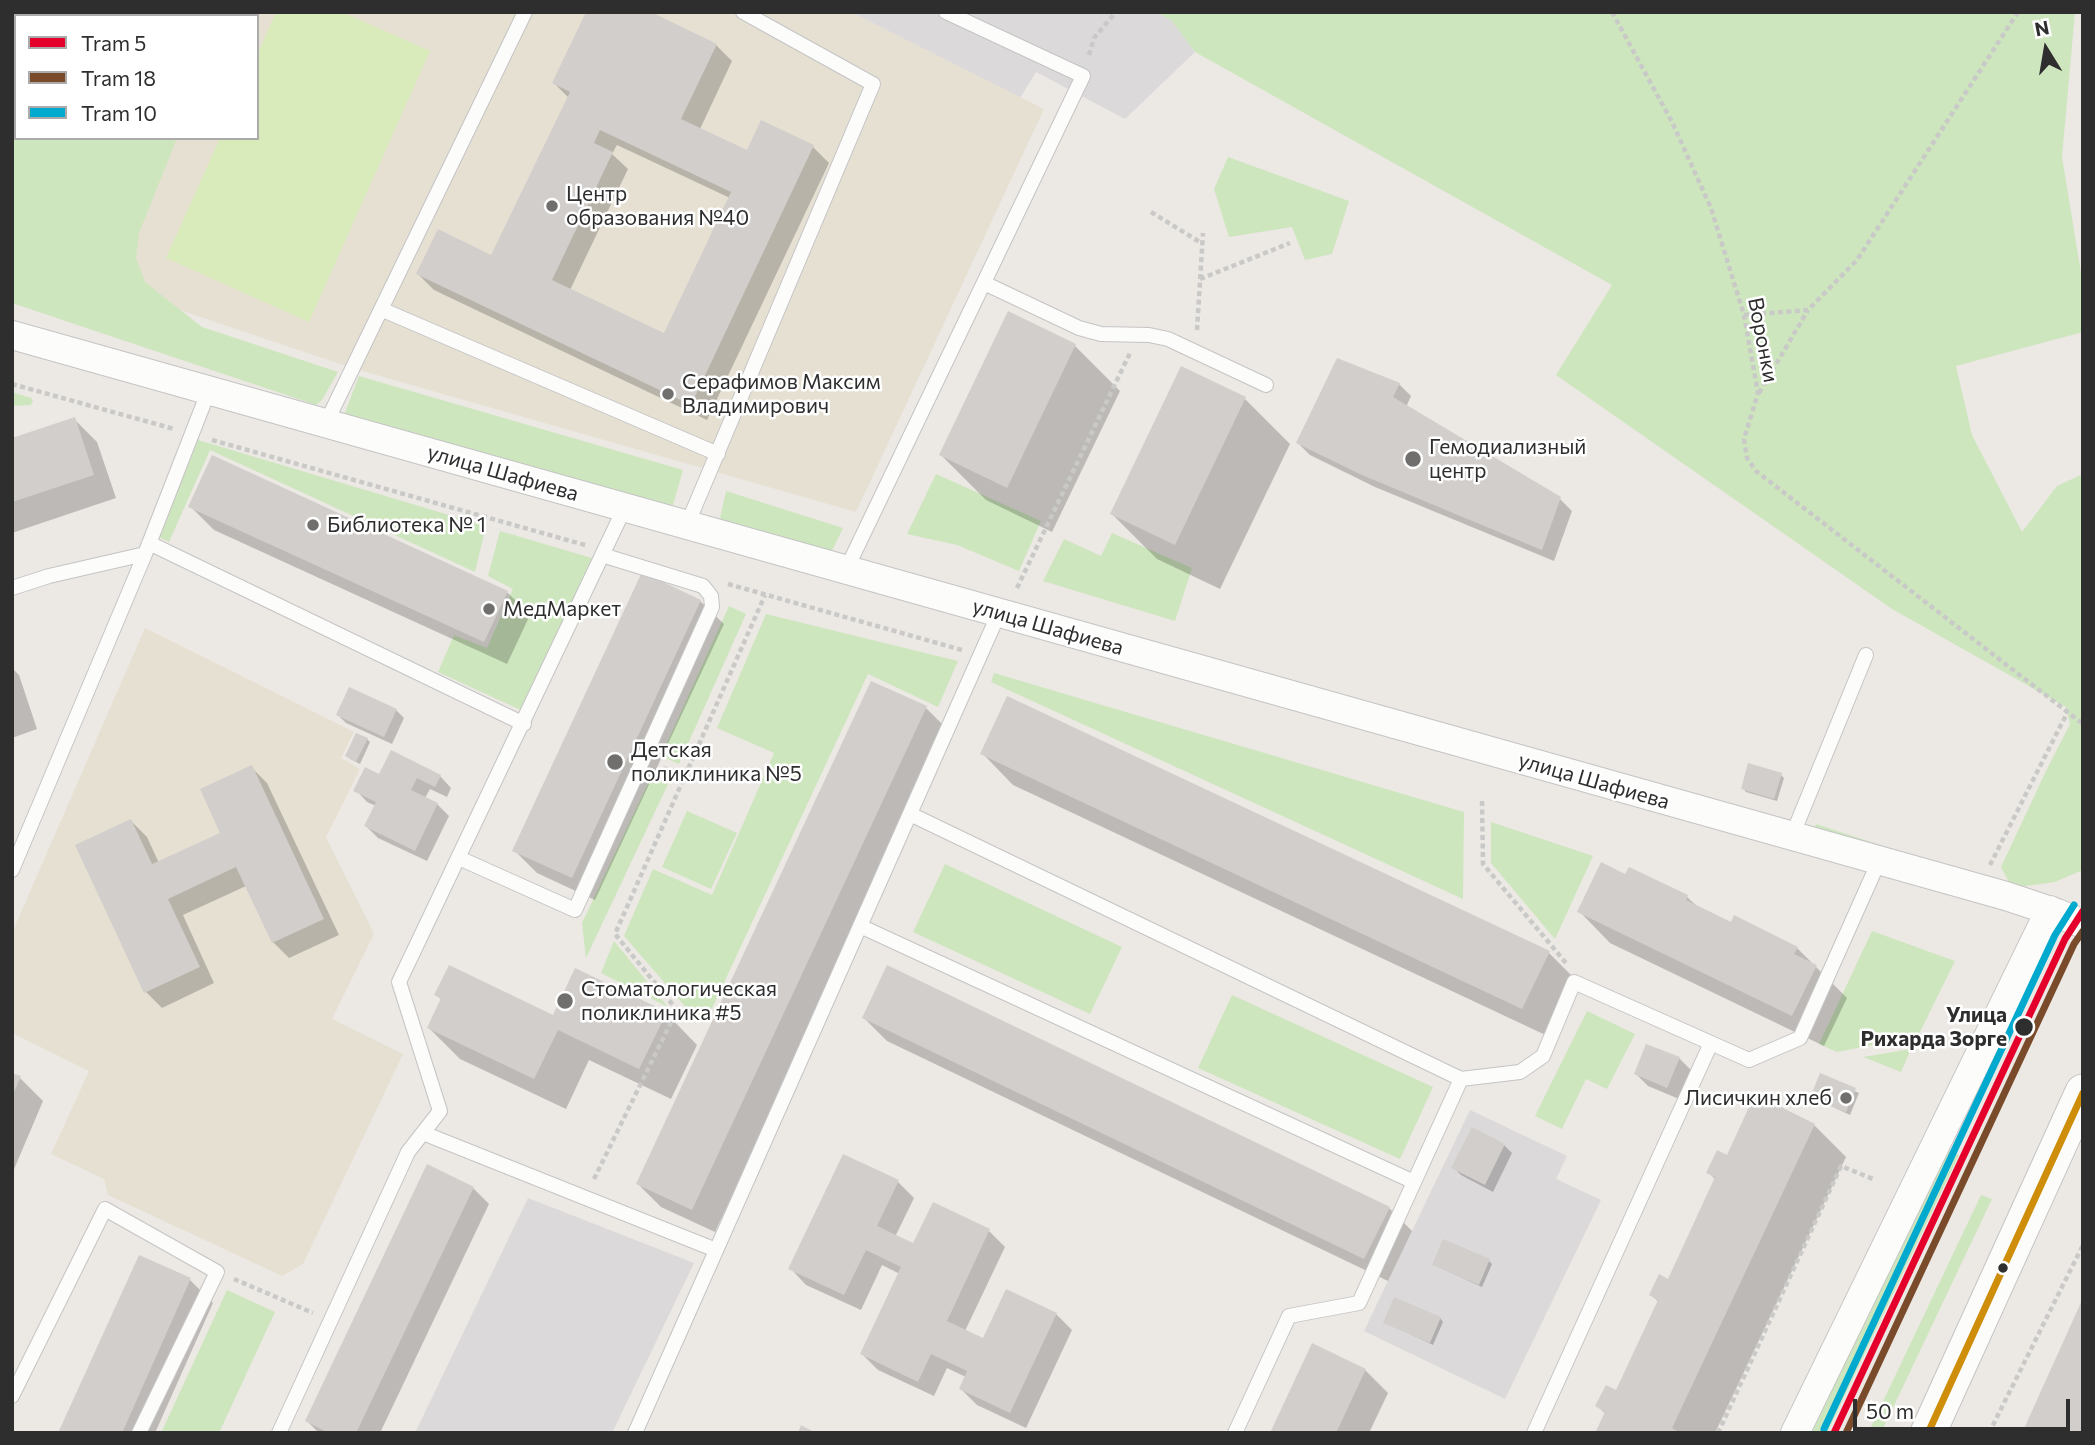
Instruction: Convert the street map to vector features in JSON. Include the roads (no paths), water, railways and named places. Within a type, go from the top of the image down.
[{"type":"street","name":"улица Шафиева","points":[[12,335],[2006,896],[2083,924]]},
{"type":"street","points":[[1795,1433],[2050,910]]},
{"type":"street","points":[[1928,1433],[2083,1092]]},
{"type":"lane","points":[[326,423],[525,12]]},
{"type":"lane","points":[[687,525],[873,84],[743,12]]},
{"type":"lane","points":[[846,570],[1083,76],[946,12]]},
{"type":"lane","points":[[984,283],[1079,328],[1108,334],[1168,339],[1266,385]]},
{"type":"lane","points":[[383,310],[718,454]]},
{"type":"lane","points":[[12,870],[147,549],[209,390]]},
{"type":"lane","points":[[279,1433],[408,1152],[440,1111],[399,982],[625,508]]},
{"type":"lane","points":[[12,588],[147,549],[524,724]]},
{"type":"lane","points":[[459,858],[575,911],[712,607],[712,596],[703,586],[603,552]]},
{"type":"lane","points":[[635,1433],[980,655],[1002,614]]},
{"type":"lane","points":[[1792,836],[1866,654]]},
{"type":"lane","points":[[909,814],[1461,1079],[1520,1072],[1543,1056],[1574,982],[1749,1060],[1800,1038],[1879,861]]},
{"type":"lane","points":[[860,926],[1414,1182]]},
{"type":"lane","points":[[1534,1433],[1711,1043]]},
{"type":"lane","points":[[1235,1433],[1289,1316],[1359,1303],[1461,1079]]},
{"type":"lane","points":[[423,1133],[716,1250]]},
{"type":"lane","points":[[12,1396],[105,1209],[217,1272],[139,1433]]},
{"type":"tram line","name":"10","points":[[1824,1429],[2055,935],[2074,905]]},
{"type":"tram line","name":"5","points":[[1834,1433],[2065,939],[2083,911]]},
{"type":"tram line","name":"18","points":[[1846,1433],[2074,944],[2083,931]]},
{"type":"place","name":"Центр образования №40","points":[[552,206]]},
{"type":"place","name":"Серафимов Максим Владимирович","points":[[668,394]]},
{"type":"place","name":"Гемодиализный центр","points":[[1413,459]]},
{"type":"place","name":"Библиотека № 1","points":[[313,525]]},
{"type":"place","name":"МедМаркет","points":[[489,609]]},
{"type":"place","name":"Детская поликлиника №5","points":[[615,762]]},
{"type":"place","name":"Стоматологическая поликлиника #5","points":[[565,1001]]},
{"type":"place","name":"Улица Рихарда Зорге","points":[[2024,1027]]},
{"type":"place","name":"Лисичкин хлеб","points":[[1846,1098]]}]
